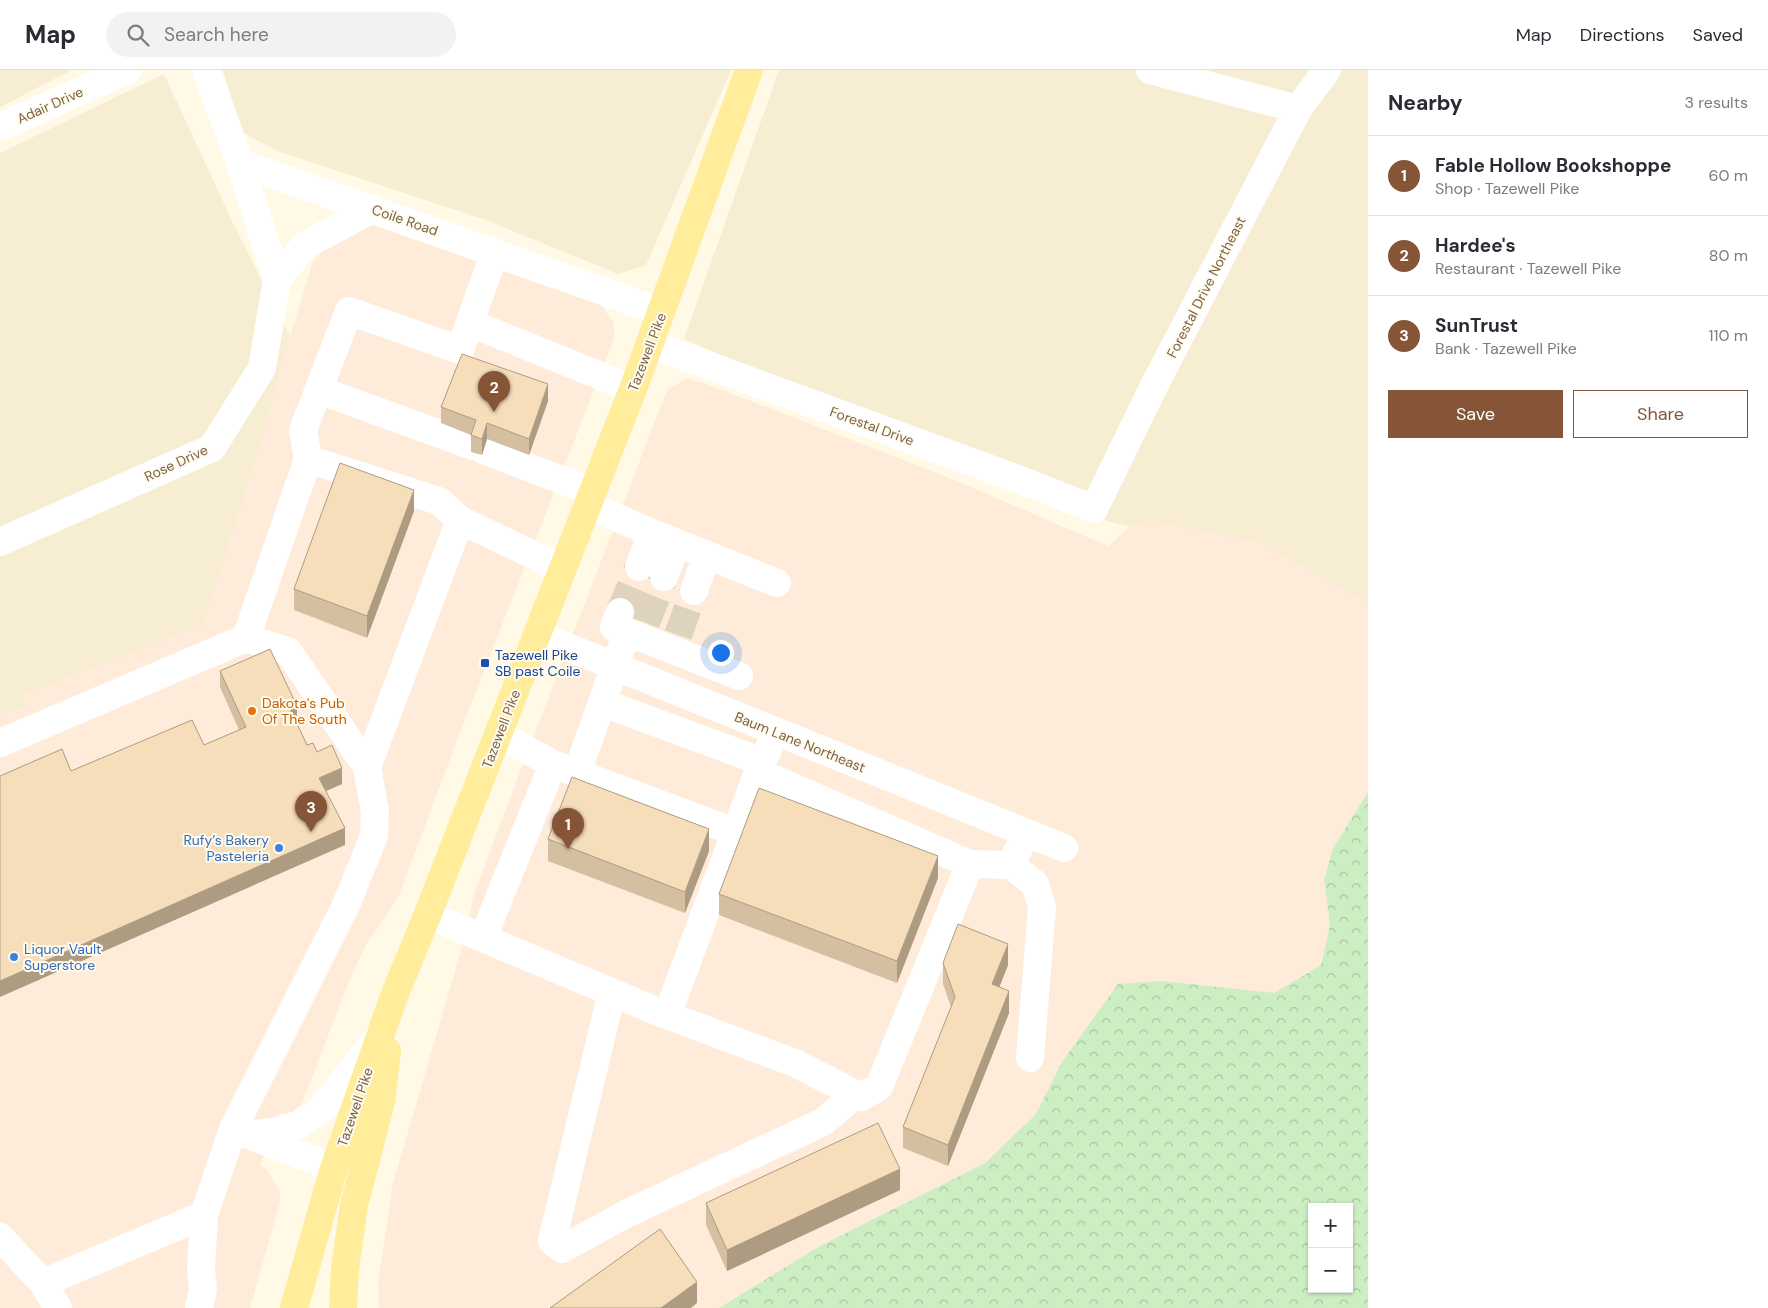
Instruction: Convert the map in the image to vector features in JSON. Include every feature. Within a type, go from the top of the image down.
[{"type":"main road","name":"Tazewell Pike","points":[[294,1308],[334,1168],[393,999],[499,735],[633,389],[749,70]]},
{"type":"main road","points":[[343,1308],[345,1269],[354,1205],[381,1102],[393,999]]},
{"type":"street","name":"Adair Drive","points":[[0,127],[128,70]]},
{"type":"street","points":[[206,70],[240,163]]},
{"type":"street","points":[[1150,70],[1298,109]]},
{"type":"street","name":"Forestal Drive Northeast","points":[[1094,509],[1154,386],[1298,109],[1327,70]]},
{"type":"street","name":"Coile Road","points":[[240,163],[662,312]]},
{"type":"street","name":"Rose Drive","points":[[0,542],[212,448],[262,368],[277,280],[240,163]]},
{"type":"street","name":"Rose Drive","points":[[277,280],[305,245],[373,209]]},
{"type":"street","points":[[246,638],[308,459],[303,430],[349,311],[460,350],[495,252]]},
{"type":"street","points":[[470,322],[633,389]]},
{"type":"street","name":"Forestal Drive","points":[[650,344],[1094,509]]},
{"type":"street","points":[[319,390],[478,448],[590,498],[665,538],[777,583]]},
{"type":"street","points":[[308,459],[439,502],[460,520],[563,570]]},
{"type":"street","points":[[367,768],[460,520]]},
{"type":"street","points":[[639,567],[665,538]]},
{"type":"street","points":[[664,577],[665,538]]},
{"type":"street","points":[[694,591],[707,555]]},
{"type":"street","points":[[483,938],[507,878],[565,768],[603,703],[615,666],[634,626],[676,642],[739,676]]},
{"type":"street","name":"Baum Lane Northeast","points":[[538,635],[1064,848]]},
{"type":"street","points":[[0,743],[246,638],[288,651],[367,768],[375,812],[374,836],[346,905],[240,1132],[204,1215],[201,1269],[203,1290],[199,1308]]},
{"type":"street","points":[[603,703],[760,767],[970,864],[1011,865],[1035,884],[1042,907],[1030,1058]]},
{"type":"street","points":[[667,1015],[760,767],[776,732]]},
{"type":"street","points":[[499,735],[565,768],[736,832]]},
{"type":"street","points":[[1011,865],[1026,833]]},
{"type":"street","points":[[428,915],[667,1015],[795,1063],[862,1097],[879,1087],[970,864]]},
{"type":"street","points":[[612,992],[552,1241],[562,1249],[626,1214],[823,1122],[856,1094]]},
{"type":"street","points":[[240,1132],[279,1131],[299,1124],[320,1112],[382,1030]]},
{"type":"street","points":[[240,1132],[334,1168]]},
{"type":"street","points":[[42,1283],[204,1215]]},
{"type":"street","points":[[0,1237],[42,1283],[58,1308]]},
{"type":"shaded area","points":[[0,70],[72,70],[0,107]]},
{"type":"shaded area","points":[[223,70],[731,70],[646,265],[618,274],[486,220],[277,151],[242,132]]},
{"type":"shaded area","points":[[779,70],[1368,70],[1368,636],[1234,553],[1107,521],[684,339]]},
{"type":"shaded area","points":[[164,74],[233,223],[290,336],[255,463],[203,625],[23,695],[26,705],[0,717],[0,153]]},
{"type":"shaded area","points":[[381,219],[600,304],[614,323],[614,339],[464,722],[398,898],[367,943],[352,974],[302,1103],[292,1113],[280,1113],[260,1165],[267,1170],[280,1191],[280,1202],[250,1308],[0,1308],[0,717],[26,705],[23,695],[203,624],[255,463],[275,385],[313,262],[339,234]]},
{"type":"shaded area","points":[[687,378],[952,479],[1108,546],[1130,527],[1151,521],[1260,542],[1368,603],[1368,792],[1333,848],[1324,880],[1330,925],[1321,965],[1274,993],[1062,1062],[1036,1114],[985,1163],[818,1247],[719,1308],[379,1308],[378,1284],[393,1183],[461,951],[475,891],[667,390]]},
{"type":"green space","points":[[1368,792],[1368,1308],[719,1308],[818,1247],[985,1163],[1036,1114],[1062,1062],[1118,984],[1162,981],[1274,993],[1321,965],[1330,925],[1324,880],[1333,848]]},
{"type":"building","points":[[462,354],[548,384],[529,439],[487,423],[482,439],[471,435],[476,420],[441,407]]},
{"type":"building","points":[[340,463],[414,490],[367,616],[294,589]]},
{"type":"building","points":[[270,649],[297,706],[290,709],[307,745],[313,743],[317,752],[332,745],[342,768],[319,778],[345,828],[0,981],[0,776],[62,749],[71,771],[192,720],[204,745],[246,727],[220,671]]},
{"type":"building","points":[[572,777],[709,829],[685,892],[548,839]]},
{"type":"building","points":[[759,788],[938,856],[897,961],[719,894]]},
{"type":"building","points":[[958,924],[1008,944],[992,984],[1009,991],[948,1145],[903,1127],[955,997],[943,963]]},
{"type":"building","points":[[878,1123],[900,1169],[727,1250],[706,1203]]},
{"type":"building","points":[[660,1229],[697,1282],[661,1308],[550,1308]]},
{"type":"tunnel","points":[[620,612],[639,567]]},
{"type":"tunnel","points":[[646,623],[664,577]]},
{"type":"tunnel","points":[[678,635],[694,591]]},
{"type":"place","name":"Hardee's","points":[[494,412]]},
{"type":"place","name":"Tazewell Pike SB past Coile","points":[[485,663]]},
{"type":"place","name":"Dakota's Pub Of The South","points":[[252,711]]},
{"type":"place","name":"SunTrust","points":[[311,832]]},
{"type":"place","name":"Rufy’s Bakery Pasteleria","points":[[279,848]]},
{"type":"place","name":"Fable Hollow Bookshoppe","points":[[568,849]]},
{"type":"place","name":"Liquor Vault Superstore","points":[[14,957]]}]
